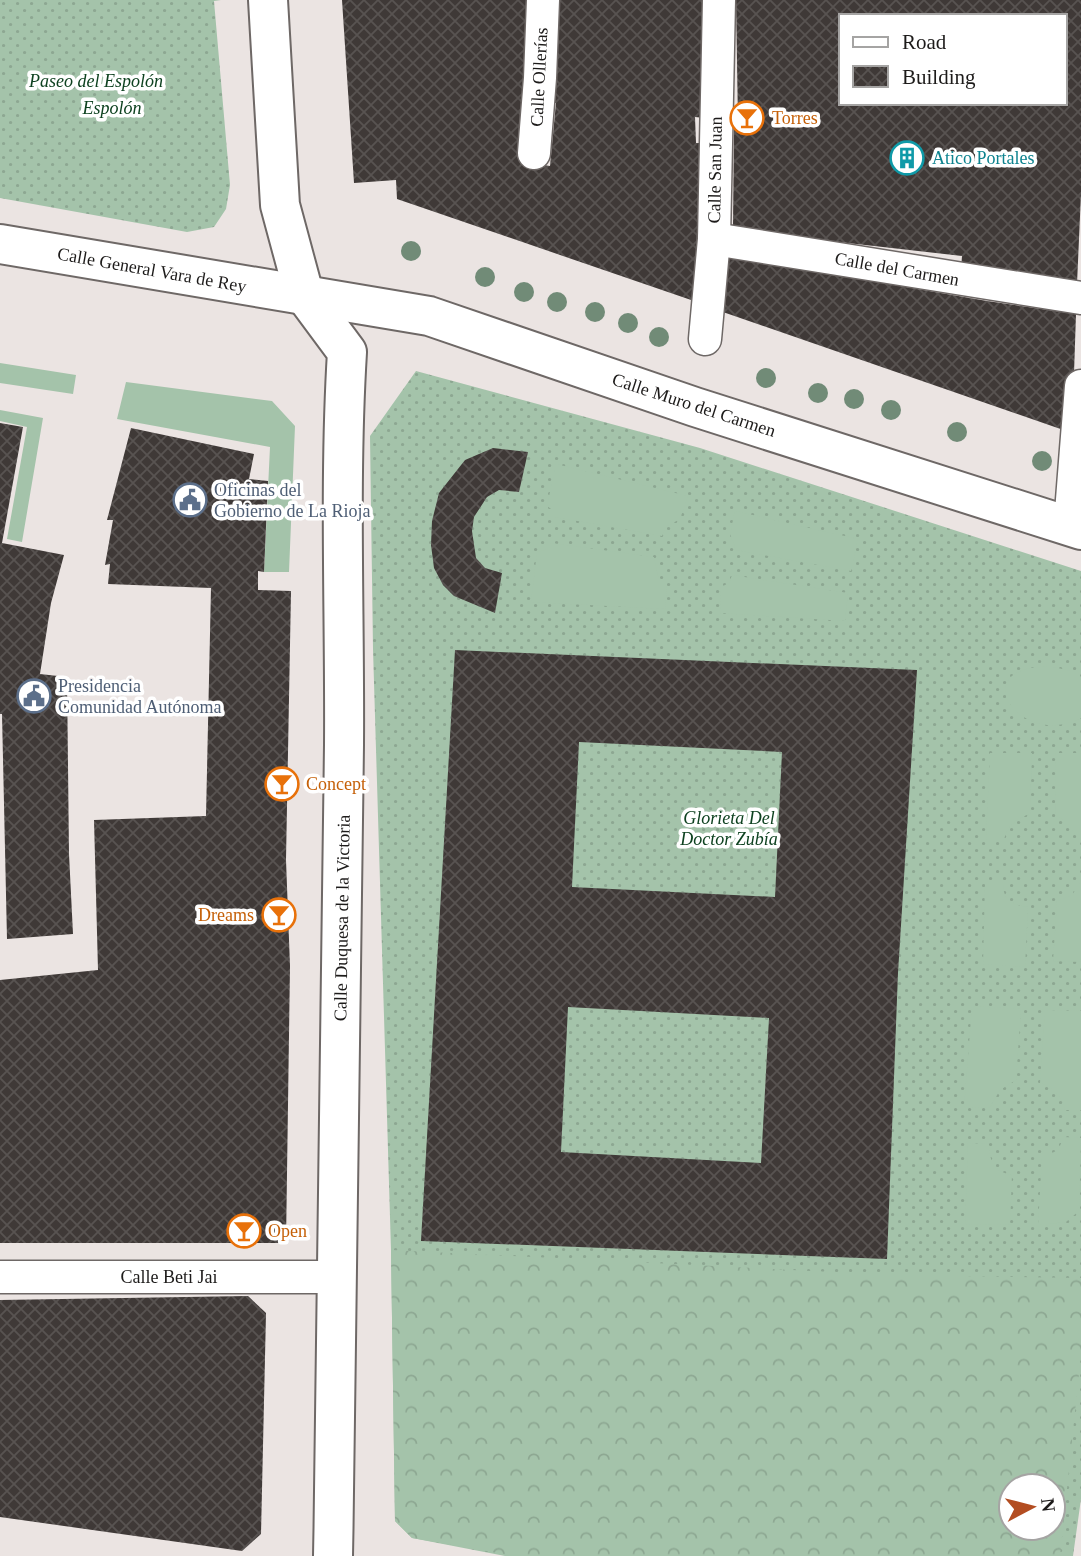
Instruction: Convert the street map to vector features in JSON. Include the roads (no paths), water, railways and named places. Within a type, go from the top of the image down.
[{"type":"street","points":[[268,0],[280,205],[304,295]]},
{"type":"street","name":"Calle Ollerías","points":[[534,153],[543,0]]},
{"type":"street","name":"Calle San Juan","points":[[705,339],[714,239],[719,0]]},
{"type":"street","name":"Calle del Carmen","points":[[714,239],[955,276],[962,281],[1081,299]]},
{"type":"street","name":"Calle General Vara de Rey","points":[[0,244],[304,295]]},
{"type":"street","name":"Calle Muro del Carmen","points":[[304,295],[429,316],[695,407],[1076,527]]},
{"type":"street","name":"Calle Duquesa de la Victoria","points":[[304,295],[347,352],[342,434],[345,662],[333,1556]]},
{"type":"street","points":[[1076,527],[1081,386]]},
{"type":"street","name":"Calle Beti Jai","points":[[0,1278],[338,1277]]},
{"type":"place","name":"Torres","points":[[747,118]]},
{"type":"place","name":"Atico Portales","points":[[907,158]]},
{"type":"place","name":"Oficinas del Gobierno de La Rioja","points":[[190,500]]},
{"type":"place","name":"Presidencia Comunidad Autónoma","points":[[34,696]]},
{"type":"place","name":"Concept","points":[[282,784]]},
{"type":"place","name":"Dreams","points":[[279,915]]},
{"type":"place","name":"Open","points":[[244,1231]]},
{"type":"park label","name":"Paseo del Espolón","points":[[96,81]]},
{"type":"park label","name":"Espolón","points":[[112,108]]},
{"type":"park label","name":"Glorieta Del Doctor Zubía","points":[[729,828]]}]
